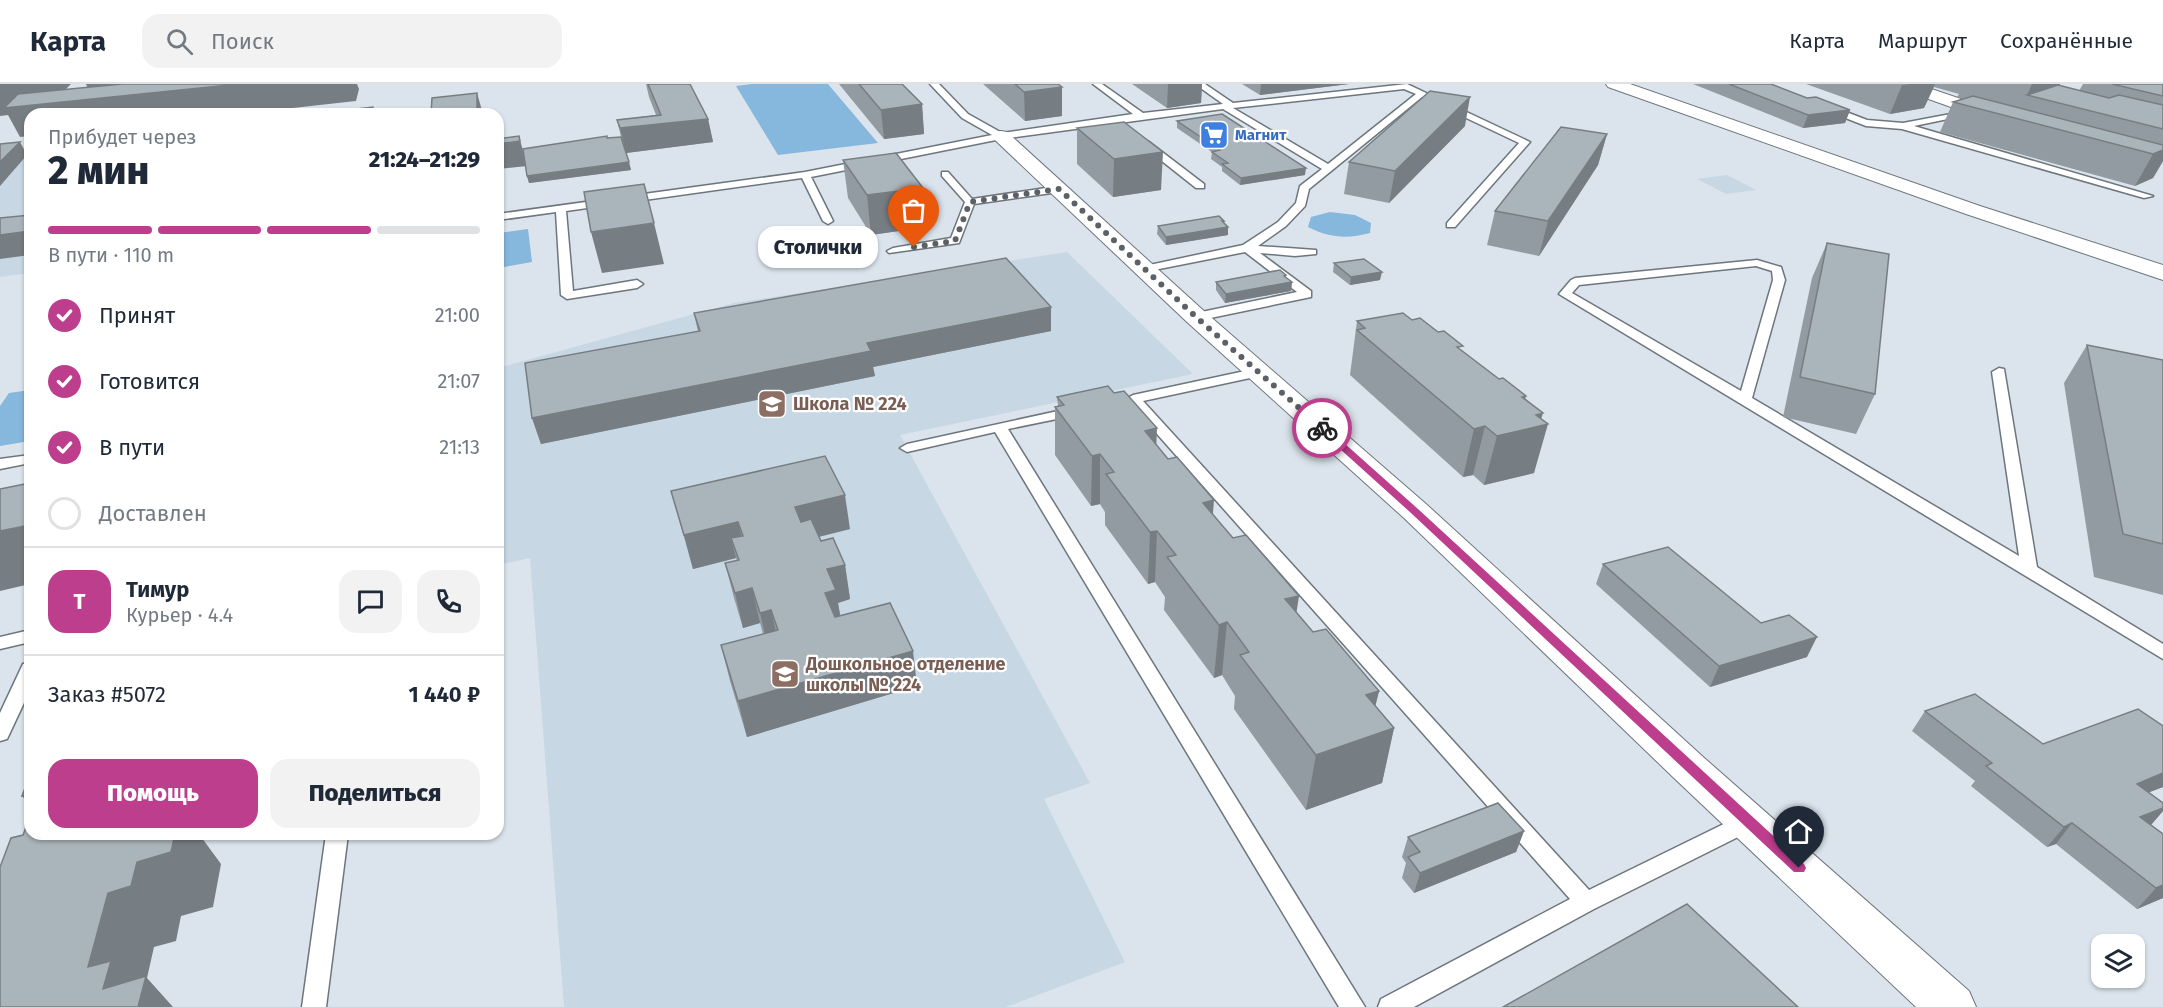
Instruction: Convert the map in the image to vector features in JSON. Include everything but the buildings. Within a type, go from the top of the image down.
[{"type":"street","points":[[1614,84],[1973,210],[2163,273]]},
{"type":"street","points":[[1901,84],[1976,111],[2009,120]]},
{"type":"street","points":[[1001,135],[1196,317],[1415,511],[1748,822],[1951,1007]]},
{"type":"lane","points":[[934,84],[965,116],[1001,135]]},
{"type":"lane","points":[[1097,84],[1141,116]]},
{"type":"lane","points":[[1199,84],[1228,106],[1329,169]]},
{"type":"lane","points":[[504,216],[805,175],[1001,135],[1141,116],[1405,86],[1525,142],[1451,225]]},
{"type":"lane","points":[[1247,248],[1282,224],[1300,204],[1304,188],[1421,94]]},
{"type":"lane","points":[[1816,104],[1866,123],[1904,126],[2148,196]]},
{"type":"lane","points":[[1904,126],[1976,111]]},
{"type":"lane","points":[[1114,120],[1123,127]]},
{"type":"lane","points":[[1140,140],[1200,186]]},
{"type":"lane","points":[[945,174],[970,202]]},
{"type":"lane","points":[[805,175],[828,221]]},
{"type":"lane","points":[[970,202],[1059,189]]},
{"type":"lane","points":[[893,251],[955,241],[970,202]]},
{"type":"lane","points":[[561,208],[567,295],[637,284]]},
{"type":"lane","points":[[1196,317],[1307,294],[1247,248]]},
{"type":"lane","points":[[1144,269],[1247,248],[1294,253],[1312,252]]},
{"type":"lane","points":[[1745,399],[1779,280],[1777,269],[1757,263],[1575,282],[1565,294],[2029,569],[2163,653]]},
{"type":"lane","points":[[907,448],[1259,372]]},
{"type":"lane","points":[[1999,372],[2029,569]]},
{"type":"lane","points":[[1133,399],[1586,902]]},
{"type":"lane","points":[[999,427],[1353,1007]]},
{"type":"lane","points":[[0,464],[24,460]]},
{"type":"lane","points":[[0,643],[24,637]]},
{"type":"lane","points":[[0,734],[24,682]]},
{"type":"lane","points":[[1390,1007],[1586,902],[1748,822]]},
{"type":"lane","points":[[314,1007],[336,840]]},
{"type":"shaded area","points":[[828,84],[878,143],[778,155],[736,86]]},
{"type":"shaded area","points":[[24,156],[24,274],[0,277],[0,158]]},
{"type":"shaded area","points":[[1727,175],[1756,190],[1726,194],[1697,179]]},
{"type":"shaded area","points":[[1330,212],[1355,215],[1371,223],[1370,233],[1338,236],[1308,227],[1311,217]]},
{"type":"shaded area","points":[[528,229],[532,262],[504,267],[504,232]]},
{"type":"shaded area","name":"Дошкольное отделение школы № 224","points":[[1067,252],[1193,374],[900,435],[1090,783],[1044,799],[1125,962],[1006,1007],[564,1007],[530,558],[504,564],[504,366],[734,303]]},
{"type":"shaded area","points":[[24,391],[24,442],[0,446],[0,406],[9,393]]},
{"type":"way so far","points":[[914,247],[955,241],[970,202],[1059,189],[1196,317],[1322,428]]},
{"type":"place","name":"Магнит","points":[[1214,135]]},
{"type":"place","name":"Столички","points":[[914,247]]},
{"type":"place","name":"Школа № 224","points":[[772,404]]},
{"type":"place","name":"Дошкольное отделение школы № 224","points":[[785,674]]},
{"type":"route","points":[[1322,428],[1415,511],[1799,868]]}]
